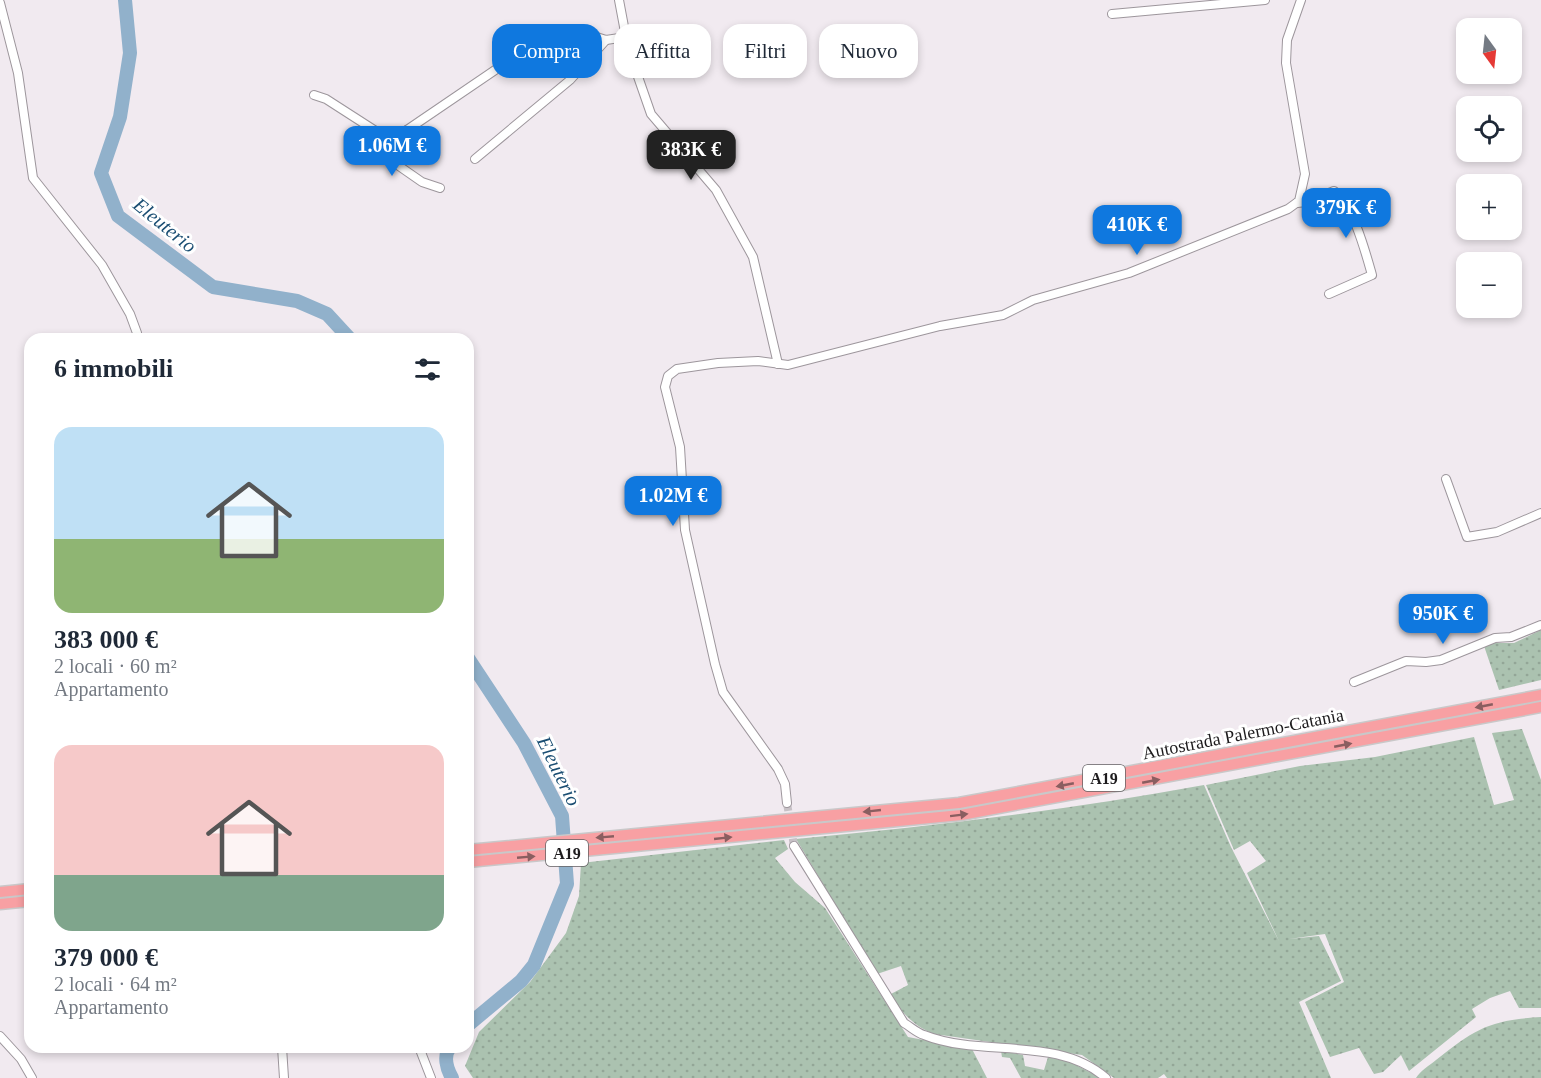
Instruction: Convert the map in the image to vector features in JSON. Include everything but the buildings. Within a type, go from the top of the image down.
[{"type":"highway","name":"Autostrada Palermo-Catania","points":[[474,849],[970,801],[1541,695]]},
{"type":"highway","name":"Autostrada Palermo-Catania","points":[[474,861],[973,813],[1541,707]]},
{"type":"highway","points":[[0,892],[24,890]]},
{"type":"highway","points":[[0,904],[24,902]]},
{"type":"street","points":[[619,0],[624,24]]},
{"type":"street","points":[[1112,14],[1265,0]]},
{"type":"street","points":[[1297,203],[1305,186],[1305,168],[1286,63],[1287,40],[1301,0]]},
{"type":"street","points":[[0,3],[18,73],[33,178],[102,265],[130,314],[137,333]]},
{"type":"street","points":[[315,95],[326,99],[385,137],[407,130],[525,49],[548,42],[565,31],[572,29],[606,40],[614,39]]},
{"type":"street","points":[[475,159],[570,80],[606,40]]},
{"type":"street","points":[[639,78],[651,114],[716,190],[753,257],[778,364]]},
{"type":"street","points":[[407,130],[408,139],[399,159],[399,166],[422,182],[440,188]]},
{"type":"street","points":[[787,803],[785,784],[778,770],[723,692],[718,675],[686,530],[680,447],[665,387],[668,376],[676,369],[740,362],[788,365],[940,326],[1003,315],[1033,300],[1129,273],[1288,209],[1297,203],[1307,202],[1334,191],[1346,207],[1363,245],[1372,275],[1329,294]]},
{"type":"street","points":[[1444,475],[1467,537],[1497,532],[1541,513]]},
{"type":"street","points":[[1354,682],[1406,661],[1441,660],[1496,638],[1511,637],[1541,625]]},
{"type":"street","points":[[794,846],[904,1023],[923,1035],[974,1046],[1057,1054],[1091,1065],[1106,1078]]},
{"type":"street","points":[[0,1036],[21,1059],[32,1078]]},
{"type":"street","points":[[282,1053],[284,1078]]},
{"type":"street","points":[[421,1053],[431,1078]]},
{"type":"green space","points":[[1541,630],[1541,680],[1499,690],[1483,643],[1514,643]]},
{"type":"green space","points":[[1522,729],[1541,780],[1541,1008],[1519,1008],[1510,991],[1490,998],[1472,1009],[1476,1017],[1409,1071],[1401,1055],[1383,1072],[1374,1074],[1359,1048],[1330,1057],[1305,1002],[1344,982],[1325,934],[1289,939],[1319,936],[1341,981],[1299,1002],[1331,1078],[1167,1078],[1164,1074],[1158,1078],[1114,1078],[1082,1055],[934,1034],[914,1023],[889,995],[908,985],[901,966],[877,974],[796,839],[1001,816],[1204,785],[1231,847],[1279,941],[1247,873],[1266,861],[1250,841],[1234,850],[1206,785],[1300,766],[1375,757],[1474,737],[1494,805],[1514,800],[1492,733]]},
{"type":"green space","points":[[784,840],[788,849],[775,858],[795,882],[825,908],[908,1037],[972,1049],[987,1078],[473,1078],[465,1066],[470,1053],[474,1053],[474,1044],[479,1032],[530,982],[566,933],[579,896],[581,863]]},
{"type":"green space","points":[[1541,1017],[1541,1078],[1416,1078],[1473,1033],[1496,1023]]},
{"type":"green space","points":[[1001,1051],[1023,1055],[1025,1066],[1044,1070],[1048,1057],[1070,1062],[1101,1078],[1021,1078],[1010,1058],[1002,1057]]},
{"type":"waterway","name":"Eleuterio","points":[[125,0],[130,53],[120,117],[101,173],[118,216],[213,287],[297,301],[327,314],[344,333]]},
{"type":"waterway","name":"Eleuterio","points":[[474,667],[524,743],[562,816],[567,884],[534,965],[521,981],[474,1020]]},
{"type":"waterway","name":"Eleuterio","points":[[447,1053],[446,1062],[452,1078]]},
{"type":"tunnel","points":[[787,803],[794,846]]}]
